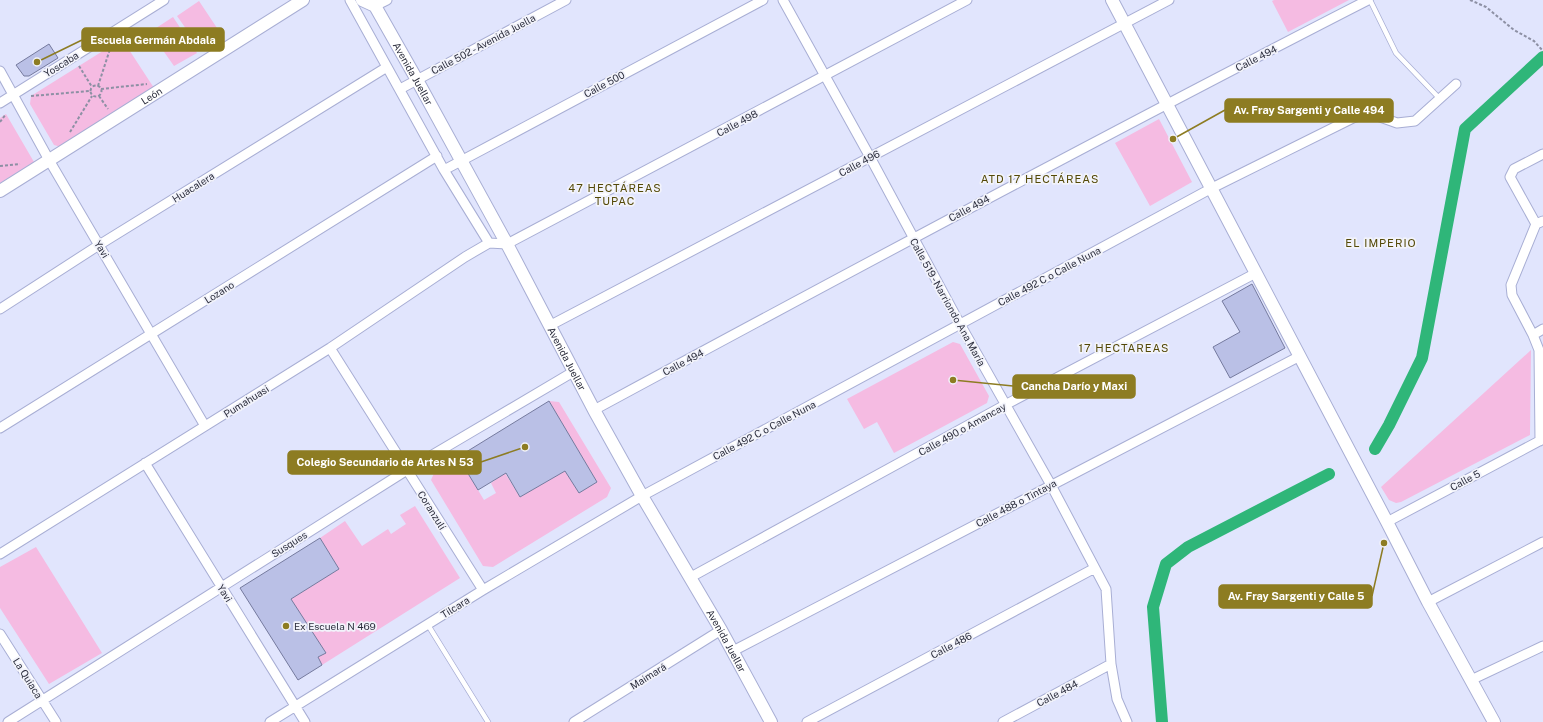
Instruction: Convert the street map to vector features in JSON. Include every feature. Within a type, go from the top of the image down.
[{"type":"street","name":"Yoscaba","points":[[0,103],[164,0]]},
{"type":"street","name":"León","points":[[0,191],[302,0]]},
{"type":"street","points":[[350,0],[444,170],[489,243],[507,244]]},
{"type":"street","points":[[362,0],[375,6],[387,0]]},
{"type":"street","name":"Calle 502 - Avenida Juella","points":[[400,89],[566,0]]},
{"type":"street","name":"Calle 500","points":[[444,170],[763,0]]},
{"type":"street","name":"Calle 519 - Narriondo Ana María","points":[[783,0],[960,324],[1051,485],[1106,589],[1111,664],[1117,699],[1127,722]]},
{"type":"street","name":"Calle 498","points":[[507,244],[967,0]]},
{"type":"street","points":[[1112,0],[1428,602],[1494,722]]},
{"type":"street","name":"Calle 496","points":[[549,326],[1169,0]]},
{"type":"street","name":"Calle 494","points":[[594,410],[1167,103],[1369,0]]},
{"type":"street","name":"Avenida Juellar","points":[[375,6],[507,244],[594,410],[642,496],[722,630],[771,722]]},
{"type":"street","name":"Huacalera","points":[[0,309],[100,245],[387,67]]},
{"type":"street","name":"Yavi","points":[[0,71],[49,160],[205,426]]},
{"type":"street","name":"Calle 492 C o Calle Nuna","points":[[642,496],[1212,188],[1354,118],[1369,113],[1397,122],[1415,121],[1456,84]]},
{"type":"street","points":[[1541,440],[1539,350],[1533,335],[1512,295],[1511,285],[1540,223],[1510,177],[1514,169],[1543,154]]},
{"type":"street","name":"Lozano","points":[[0,428],[437,156]]},
{"type":"street","name":"Pumahuasi","points":[[0,554],[330,348],[465,257],[489,243]]},
{"type":"street","name":"Calle 490 o Amancay","points":[[691,577],[1005,405],[1256,274]]},
{"type":"street","points":[[1533,335],[1543,329]]},
{"type":"street","name":"Coranzulí","points":[[330,348],[483,590]]},
{"type":"street","name":"Calle 488 o Tintaya","points":[[733,651],[1300,356]]},
{"type":"street","name":"Susques","points":[[8,722],[407,470],[574,372]]},
{"type":"street","name":"Calle 5","points":[[1387,522],[1541,440]]},
{"type":"street","name":"Yavi","points":[[145,463],[305,722]]},
{"type":"street","name":"Tilcara","points":[[270,722],[483,590],[642,496]]},
{"type":"street","points":[[1428,602],[1543,542]]},
{"type":"street","name":"Calle 486","points":[[807,722],[1095,568]]},
{"type":"street","name":"Maimará","points":[[574,722],[722,630]]},
{"type":"street","name":"La Quiaca","points":[[0,634],[56,722]]},
{"type":"street","points":[[1471,680],[1543,646]]},
{"type":"street","name":"Calle 484","points":[[1003,722],[1111,664]]},
{"type":"lane","points":[[1369,0],[1396,53],[1440,99]]},
{"type":"lane","points":[[428,624],[488,722]]},
{"type":"path","points":[[1470,0],[1486,7],[1514,30],[1534,40],[1542,51]]},
{"type":"path","points":[[98,86],[111,46]]},
{"type":"path","points":[[79,66],[92,87]]},
{"type":"path","points":[[92,87],[98,86],[101,88],[152,84]]},
{"type":"path","points":[[92,87],[90,91],[92,96]]},
{"type":"path","points":[[99,96],[101,88]]},
{"type":"path","points":[[31,96],[90,91]]},
{"type":"path","points":[[92,96],[99,96]]},
{"type":"path","points":[[69,134],[92,96]]},
{"type":"path","points":[[99,96],[112,115]]},
{"type":"path","points":[[0,122],[6,114]]},
{"type":"path","points":[[0,166],[27,163]]},
{"type":"shaded area","points":[[1349,0],[1288,32],[1272,1]]},
{"type":"shaded area","points":[[199,1],[223,37],[201,50],[177,16]]},
{"type":"shaded area","points":[[173,17],[197,53],[174,66],[150,32]]},
{"type":"shaded area","points":[[122,39],[154,88],[61,147],[54,145],[30,104],[31,96]]},
{"type":"shaded area","points":[[6,114],[34,162],[0,183],[0,118]]},
{"type":"shaded area","points":[[1159,119],[1192,182],[1150,206],[1115,143]]},
{"type":"shaded area","points":[[953,342],[960,344],[989,396],[987,403],[894,453],[877,422],[864,429],[847,399]]},
{"type":"shaded area","points":[[1531,350],[1530,435],[1401,502],[1396,503],[1389,500],[1381,487]]},
{"type":"shaded area","points":[[549,401],[559,402],[611,488],[607,497],[493,567],[483,566],[431,480],[435,471],[458,457],[484,500],[496,493],[491,483],[505,473],[520,497],[565,471],[579,493],[597,482]]},
{"type":"shaded area","points":[[415,506],[460,578],[322,665],[318,657],[325,653],[291,599],[339,569],[320,538],[345,521],[362,546],[388,529],[391,534],[406,524],[400,515]]},
{"type":"shaded area","points":[[36,547],[102,653],[49,684],[0,608],[0,567]]},
{"type":"building","points":[[49,44],[58,58],[29,76],[24,76],[16,65]]},
{"type":"building","points":[[1252,284],[1285,348],[1230,378],[1213,347],[1240,332],[1222,301]]},
{"type":"building","points":[[549,401],[597,482],[579,493],[565,471],[520,497],[506,473],[478,490],[458,457]]},
{"type":"building","name":"Ex Escuela N 469","points":[[320,538],[339,569],[291,599],[326,653],[318,657],[322,665],[298,680],[240,588]]},
{"type":"waterway","points":[[1375,449],[1389,425],[1422,358],[1465,129],[1543,57]]},
{"type":"waterway","points":[[1162,722],[1153,607],[1166,564],[1188,547],[1329,474]]},
{"type":"place","name":"Escuela Germán Abdala","points":[[37,62]]},
{"type":"place","name":"Av. Fray Sargenti y Calle 494","points":[[1173,139]]},
{"type":"place","name":"Cancha Darío y Maxi","points":[[953,380]]},
{"type":"place","name":"Colegio Secundario de Artes N 53","points":[[525,447]]},
{"type":"place","name":"Av. Fray Sargenti y Calle 5","points":[[1384,543]]},
{"type":"place","name":"Ex Escuela N 469","points":[[286,626]]},
{"type":"district","name":"ATD 17 HECTÁREAS","points":[[1040,179]]},
{"type":"district","name":"47 HECTÁREAS TUPAC","points":[[615,194]]},
{"type":"district","name":"EL IMPERIO","points":[[1381,243]]},
{"type":"district","name":"17 HECTAREAS","points":[[1124,348]]}]
